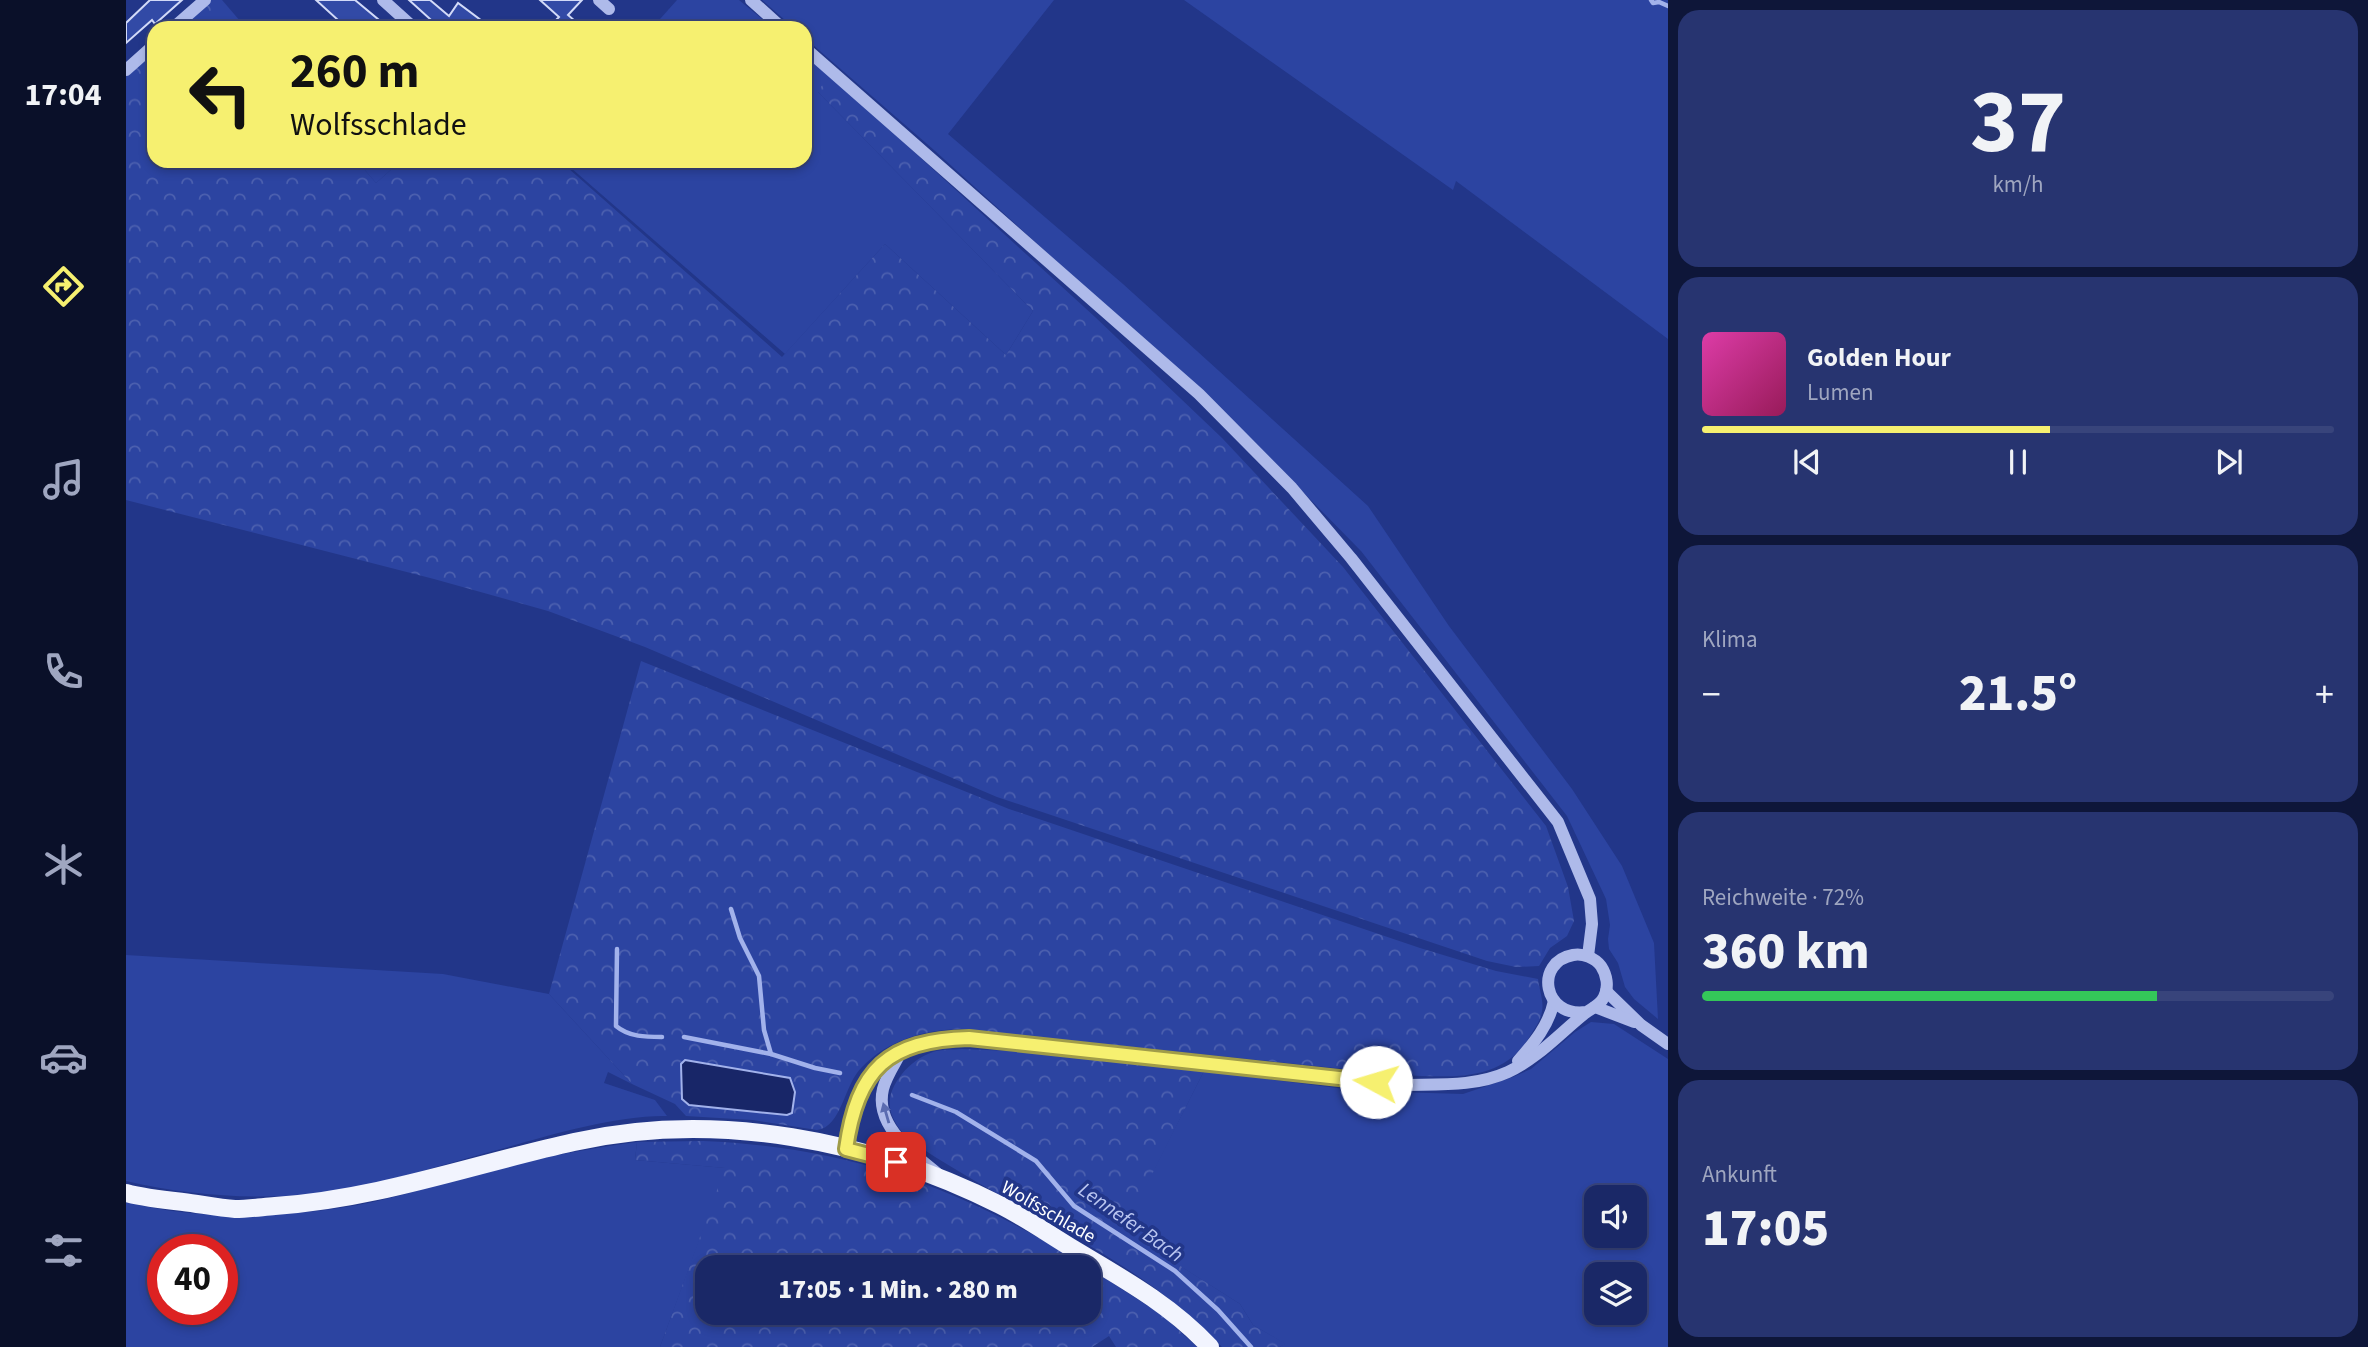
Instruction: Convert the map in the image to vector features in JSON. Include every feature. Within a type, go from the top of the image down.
[{"type":"main road","name":"Wolfsschlade","points":[[126,1193],[235,1209],[314,1203],[396,1188],[480,1164],[578,1141],[669,1129],[711,1128],[755,1132],[846,1149],[896,1162],[1003,1206],[1137,1286],[1169,1309],[1210,1347]]},
{"type":"street","points":[[181,21],[205,0]]},
{"type":"street","points":[[383,0],[406,21]]},
{"type":"street","points":[[751,0],[774,21]]},
{"type":"street","points":[[126,70],[147,51]]},
{"type":"street","points":[[812,54],[1199,394],[1292,488],[1351,558],[1558,822],[1590,899],[1592,924],[1588,956]]},
{"type":"street","points":[[846,1149],[856,1101],[865,1083],[882,1063],[902,1050],[938,1039],[969,1038],[1403,1085],[1463,1084],[1508,1072],[1544,1050],[1591,1010],[1606,990],[1607,982],[1601,967],[1588,956],[1571,955],[1556,963],[1549,978],[1550,994],[1554,1001],[1568,1012],[1591,1010],[1641,1025]]},
{"type":"street","points":[[1606,990],[1641,1025],[1668,1044]]},
{"type":"street","points":[[1508,1072],[1534,1043],[1551,1014],[1554,1001]]},
{"type":"street","points":[[902,1050],[883,1090],[883,1113],[891,1129],[908,1149],[947,1181]]},
{"type":"green space","points":[[210,0],[222,0],[240,21],[186,21]]},
{"type":"green space","points":[[677,0],[739,0],[764,21],[658,21]]},
{"type":"green space","points":[[762,0],[1054,0],[948,134],[1123,284],[1368,506],[1449,626],[1572,789],[1622,866],[1654,943],[1658,1019],[1634,999],[1625,987],[1618,963],[1609,949],[1610,925],[1606,899],[1567,816],[1361,551],[1242,430],[934,150],[812,44],[812,21],[786,21]]},
{"type":"green space","points":[[1184,0],[1668,0],[1668,339],[1456,181],[1453,190]]},
{"type":"green space","points":[[147,55],[147,168],[363,168],[376,183],[393,168],[568,168],[782,357],[885,244],[1006,355],[1033,311],[817,91],[831,76],[1095,317],[1222,438],[1343,567],[1546,826],[1568,887],[1574,921],[1567,936],[1550,948],[1539,966],[1516,967],[1487,961],[997,797],[645,647],[548,611],[126,500],[126,74]]},
{"type":"green space","points":[[812,61],[831,76],[818,92],[1033,311],[1006,355],[885,244],[785,354],[571,168],[812,168]]},
{"type":"green space","points":[[363,168],[393,168],[376,183]]},
{"type":"green space","points":[[641,661],[1009,809],[1420,948],[1496,971],[1538,979],[1542,1011],[1538,1024],[1518,1051],[1505,1062],[1490,1070],[1456,1076],[1403,1075],[960,1029],[947,1030],[907,1038],[872,1058],[856,1074],[832,1121],[817,1130],[753,1120],[686,1116],[675,1104],[632,1084],[549,994]]},
{"type":"green space","points":[[126,955],[443,974],[549,994],[632,1084],[608,1072],[604,1083],[655,1100],[667,1116],[627,1119],[584,1127],[382,1181],[310,1194],[218,1195],[171,1190],[126,1181]]},
{"type":"green space","points":[[1591,1022],[1614,1024],[1668,1059],[1668,1347],[1279,1347],[1285,1344],[1253,1325],[1240,1304],[1123,1230],[1204,1071],[1361,1091],[1463,1094],[1531,1069]]},
{"type":"green space","points":[[940,1050],[1010,1051],[1204,1071],[1124,1230],[1240,1304],[1253,1325],[1286,1344],[1279,1347],[1222,1347],[1188,1315],[1112,1259],[908,1139],[896,1123],[890,1108],[896,1083],[909,1067],[924,1056]]},
{"type":"green space","points":[[703,1141],[757,1145],[808,1152],[856,1163],[950,1194],[995,1215],[1067,1255],[695,1255],[695,1325],[1101,1325],[1101,1276],[1162,1315],[1197,1347],[1116,1347],[1109,1336],[1092,1347],[660,1347],[725,1168],[635,1160],[637,1142]]},
{"type":"green space","points":[[637,1142],[635,1160],[726,1168],[660,1347],[126,1347],[126,1202],[212,1215],[300,1213],[391,1198],[470,1175],[561,1154]]},
{"type":"shaded area","points":[[685,1060],[790,1078],[795,1092],[792,1113],[787,1115],[689,1105],[682,1099],[681,1064]]},
{"type":"building","points":[[150,0],[182,0],[158,21],[147,21],[147,24],[126,43],[126,23]]},
{"type":"building","points":[[316,0],[355,0],[379,20],[337,21]]},
{"type":"building","points":[[409,0],[430,0],[449,16],[458,3],[482,21],[432,21]]},
{"type":"building","points":[[540,0],[582,0],[568,15],[575,21],[555,21],[559,17]]},
{"type":"waterway","points":[[1651,0],[1653,3],[1659,2],[1668,6]]},
{"type":"waterway","name":"Lennefer Bach","points":[[731,909],[740,938],[759,976],[764,1030],[771,1054]]},
{"type":"waterway","name":"Lennefer Bach","points":[[617,949],[616,1026],[632,1034],[662,1037]]},
{"type":"waterway","name":"Lennefer Bach","points":[[684,1037],[771,1054],[840,1073]]},
{"type":"waterway","name":"Lennefer Bach","points":[[912,1095],[956,1112],[1036,1161],[1074,1206],[1175,1271],[1218,1310],[1251,1347]]},
{"type":"route","points":[[896,1162],[846,1149],[856,1101],[865,1083],[882,1063],[902,1050],[938,1039],[969,1038],[1376,1082]]}]
